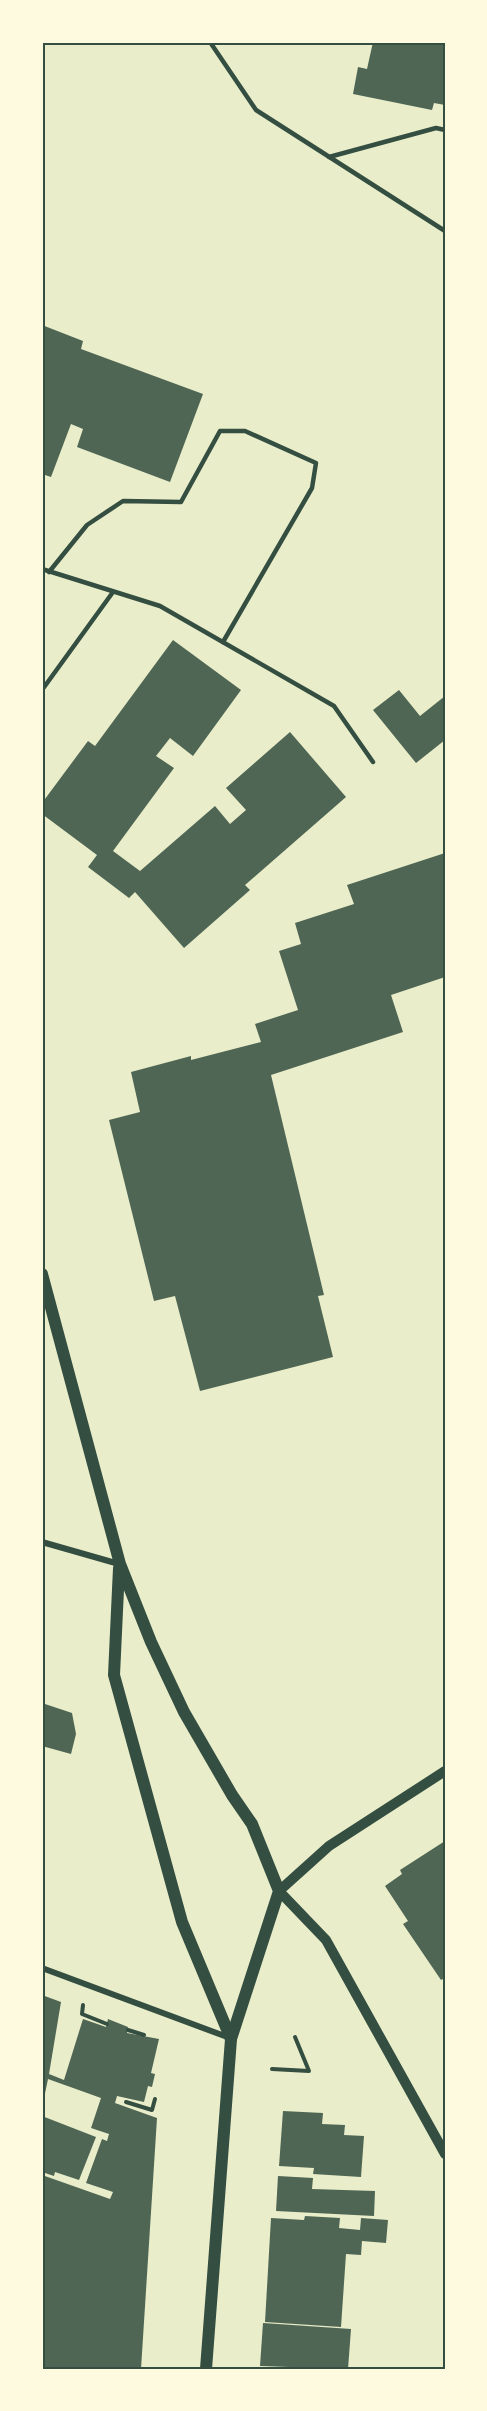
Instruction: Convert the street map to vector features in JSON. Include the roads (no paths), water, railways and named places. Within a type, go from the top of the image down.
[{"type":"main road","points":[[42,1274],[120,1564],[151,1642],[175,1692],[232,1795],[252,1824],[279,1891],[231,2039],[206,2369]]},
{"type":"main road","points":[[120,1564],[114,1675],[182,1922],[231,2039]]},
{"type":"street","points":[[42,1542],[120,1564]]},
{"type":"street","points":[[445,1771],[329,1846],[279,1891],[326,1940],[445,2154]]},
{"type":"street","points":[[42,1968],[231,2039]]},
{"type":"lane","points":[[210,42],[256,110],[445,231]]},
{"type":"lane","points":[[329,157],[436,128],[445,130]]},
{"type":"lane","points":[[49,572],[87,525],[123,501],[181,502],[220,431],[245,431],[316,463],[312,488],[223,642]]},
{"type":"lane","points":[[42,570],[160,606],[334,706],[373,762]]},
{"type":"lane","points":[[42,690],[113,592]]}]
